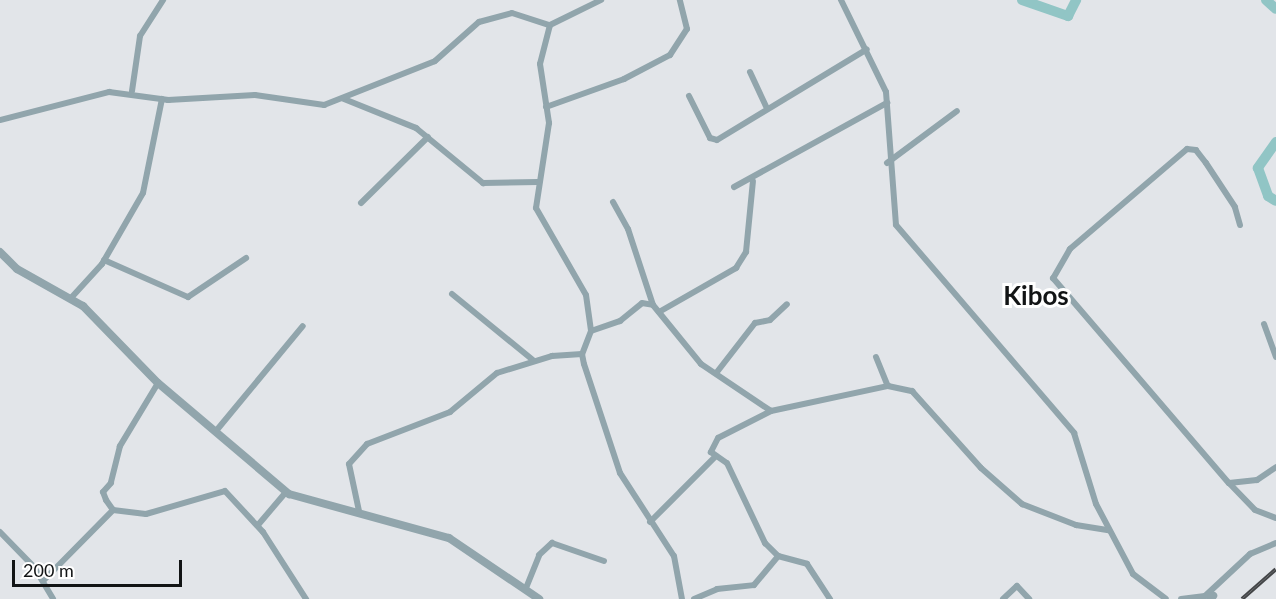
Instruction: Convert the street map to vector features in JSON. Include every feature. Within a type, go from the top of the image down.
[{"type":"street","points":[[132,91],[140,36],[163,0]]},
{"type":"street","points":[[0,120],[49,103],[132,91],[162,99],[255,95],[312,106],[344,99],[435,61],[479,22],[512,13],[550,25],[601,0]]},
{"type":"street","points":[[546,107],[624,79],[670,55],[687,29],[680,0]]},
{"type":"street","points":[[841,0],[867,49],[887,103],[887,163],[896,225],[1074,434],[1092,493],[1109,530],[1138,581],[1166,599]]},
{"type":"street","points":[[550,25],[540,64],[549,130],[538,182],[538,217],[586,295],[591,332],[582,354],[617,466],[650,522],[674,556],[682,599]]},
{"type":"street","points":[[766,106],[867,49]]},
{"type":"street","points":[[689,96],[713,141],[765,113],[766,106],[750,72]]},
{"type":"street","points":[[71,298],[104,260],[143,193],[162,99]]},
{"type":"street","points":[[344,99],[428,137],[483,183],[538,182]]},
{"type":"street","points":[[734,187],[753,181],[836,128],[887,103]]},
{"type":"street","points":[[887,163],[957,111]]},
{"type":"street","points":[[361,203],[428,137]]},
{"type":"street","points":[[1240,225],[1235,207],[1198,152],[1187,149],[1070,249],[1053,273],[1063,291],[1229,483],[1255,510],[1276,518]]},
{"type":"street","points":[[659,312],[736,268],[746,252],[753,181]]},
{"type":"street","points":[[613,202],[628,229],[653,305],[701,364],[717,372],[771,411]]},
{"type":"street","points":[[0,252],[17,269],[71,298],[158,383],[286,492],[449,538],[526,588],[539,599]]},
{"type":"street","points":[[104,260],[188,297],[246,258]]},
{"type":"street","points":[[452,294],[533,360]]},
{"type":"street","points":[[591,332],[620,321],[642,303],[653,305]]},
{"type":"street","points":[[717,372],[755,323],[770,320],[787,304]]},
{"type":"street","points":[[1264,324],[1276,357]]},
{"type":"street","points":[[216,431],[303,326]]},
{"type":"street","points":[[358,512],[349,471],[355,453],[378,437],[450,412],[498,373],[533,360],[582,354]]},
{"type":"street","points":[[876,357],[888,386]]},
{"type":"street","points":[[113,510],[103,492],[125,436],[158,383]]},
{"type":"street","points":[[830,599],[807,564],[778,556],[755,528],[727,463],[716,456],[712,442],[771,411],[888,386],[912,391],[981,468],[1022,504],[1076,525],[1109,530]]},
{"type":"street","points":[[650,522],[716,456]]},
{"type":"street","points":[[1229,483],[1257,480],[1276,467]]},
{"type":"street","points":[[43,581],[113,510],[165,511],[225,491],[258,525],[306,599]]},
{"type":"street","points":[[258,525],[286,492]]},
{"type":"street","points":[[0,532],[43,581],[49,598]]},
{"type":"street","points":[[526,588],[539,555],[552,543],[604,561]]},
{"type":"street","points":[[1181,599],[1209,597],[1250,554],[1276,543]]},
{"type":"street","points":[[694,599],[717,589],[754,585],[778,556]]},
{"type":"street","points":[[1003,599],[1017,586],[1029,599]]},
{"type":"waterway","points":[[1022,0],[1068,16],[1076,0]]},
{"type":"waterway","points":[[1266,0],[1276,9]]},
{"type":"waterway","points":[[1276,142],[1258,168],[1268,196],[1276,201]]},
{"type":"railway","points":[[1242,599],[1276,569]]},
{"type":"district","name":"Kibos","points":[[1036,296]]}]
